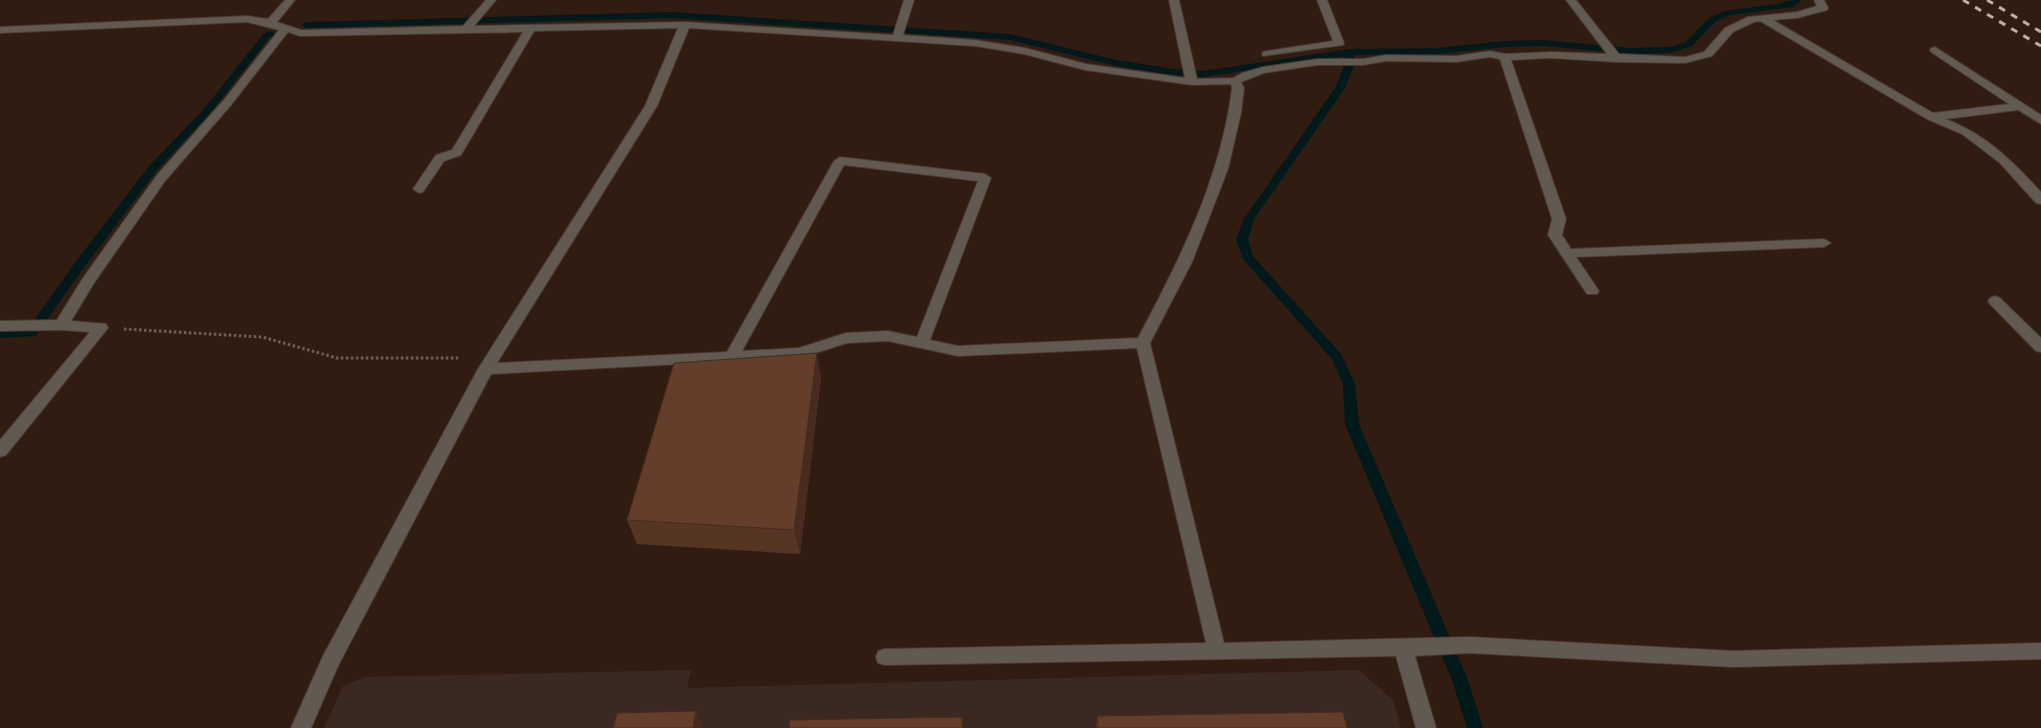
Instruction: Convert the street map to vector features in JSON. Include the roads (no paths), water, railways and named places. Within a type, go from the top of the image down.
[{"type":"street","points":[[270,23],[290,0]]},
{"type":"street","points":[[471,23],[492,0]]},
{"type":"street","points":[[899,32],[909,0]]},
{"type":"street","points":[[1174,0],[1191,77]]},
{"type":"street","points":[[1267,54],[1339,43],[1322,0]]},
{"type":"street","points":[[1571,0],[1614,56]]},
{"type":"street","points":[[0,30],[247,19],[270,23],[300,32],[471,23],[531,27],[685,25],[899,32],[1025,51],[1084,67],[1235,81],[1246,75],[1263,70],[1318,62],[1386,58],[1456,59],[1490,54],[1505,57],[1551,55],[1614,56],[1685,60],[1708,54],[1729,30],[1752,19],[1797,15],[1822,8],[1818,0]]},
{"type":"street","points":[[1762,18],[1931,117],[1966,131],[2004,160],[2041,200]]},
{"type":"street","points":[[300,728],[330,662],[489,364],[652,106],[685,25]]},
{"type":"street","points":[[419,189],[440,158],[457,152],[531,27]]},
{"type":"street","points":[[61,325],[88,281],[161,178],[227,103],[286,28]]},
{"type":"street","points":[[1935,50],[2041,120]]},
{"type":"street","points":[[1505,57],[1559,219],[1555,235],[1592,291]]},
{"type":"street","points":[[1217,652],[1143,343],[1185,262],[1222,169],[1235,113],[1238,88],[1235,81]]},
{"type":"street","points":[[1931,117],[2020,106]]},
{"type":"street","points":[[732,357],[840,161],[985,178],[922,343]]},
{"type":"street","points":[[1567,253],[1824,243]]},
{"type":"street","points":[[1994,302],[2041,347]]},
{"type":"street","points":[[0,326],[61,325],[101,328],[0,451]]},
{"type":"street","points":[[489,364],[732,357],[800,353],[846,338],[888,336],[958,351],[1143,343]]},
{"type":"street","points":[[885,657],[1217,652],[1469,645],[1733,659],[2041,651]]},
{"type":"street","points":[[1403,648],[1426,728]]},
{"type":"waterway","points":[[1350,53],[1437,51],[1505,44],[1544,43],[1629,51],[1671,50],[1689,44],[1712,20],[1728,13],[1777,7],[1793,4],[1798,0]]},
{"type":"waterway","points":[[306,25],[671,15],[1010,37],[1117,63],[1173,72],[1203,74],[1350,53]]},
{"type":"waterway","points":[[0,334],[32,333],[78,267],[153,168],[207,111],[267,35],[271,34]]},
{"type":"waterway","points":[[1350,53],[1348,68],[1340,88],[1249,219],[1242,239],[1247,256],[1337,357],[1349,384],[1352,424],[1460,680],[1475,728]]},
{"type":"railway","points":[[1963,0],[2041,46]]},
{"type":"railway","points":[[1987,0],[2041,32]]}]
